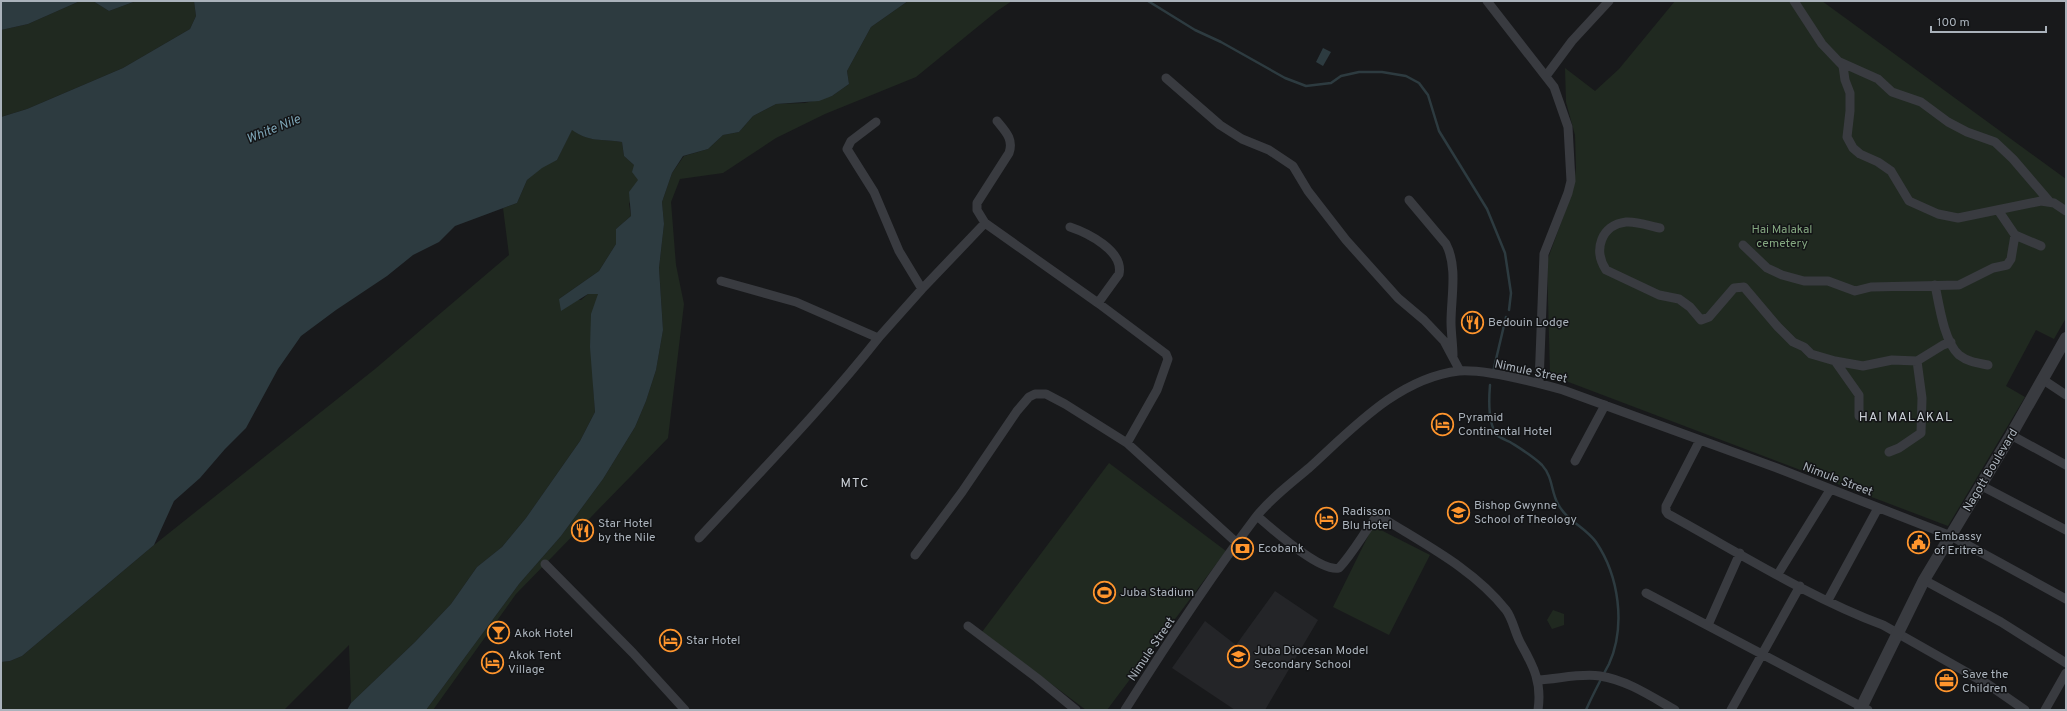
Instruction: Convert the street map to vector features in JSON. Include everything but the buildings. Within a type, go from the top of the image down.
[{"type":"street","points":[[1487,1],[1554,87],[1568,127],[1571,181],[1544,254],[1539,383]]},
{"type":"street","points":[[1546,76],[1572,41],[1609,1]]},
{"type":"street","points":[[1794,1],[1822,44],[1840,62],[1878,79],[1892,92],[1921,102],[1948,122],[1995,142],[2013,159],[2049,201],[2066,211]]},
{"type":"street","points":[[1840,62],[1850,93],[1850,111],[1847,137],[1856,152],[1891,171],[1909,201],[1938,214],[1958,218],[2041,201],[2049,201]]},
{"type":"street","points":[[1166,78],[1220,125],[1242,139],[1269,150],[1293,166],[1308,191],[1346,240],[1398,298],[1424,320],[1444,341],[1460,371]]},
{"type":"street","points":[[997,121],[1010,139],[1011,148],[978,203],[977,210],[985,223],[1098,302],[1166,354],[1168,358],[1157,390],[1127,443]]},
{"type":"street","points":[[876,122],[851,141],[847,149],[874,192],[899,251],[922,289]]},
{"type":"street","points":[[1409,200],[1446,244],[1450,251],[1453,277],[1451,318],[1453,358]]},
{"type":"street","points":[[1998,210],[2015,234],[2041,246]]},
{"type":"street","points":[[1660,228],[1628,222],[1615,225],[1605,233],[1599,243],[1601,263],[1606,270],[1652,292],[1679,299],[1690,307],[1701,320],[1709,317],[1734,288],[1744,287],[1778,327],[1793,342],[1804,347],[1811,354],[1835,361],[1863,366],[1892,360],[1917,361],[1943,345],[1951,342]]},
{"type":"street","points":[[699,538],[783,448],[922,289],[985,223]]},
{"type":"street","points":[[1070,227],[1083,231],[1098,240],[1118,261],[1120,268],[1119,274],[1098,302]]},
{"type":"street","points":[[1743,245],[1768,268],[1797,280],[1809,281],[1822,279],[1855,291],[1871,287],[1959,284],[1982,272],[2007,265],[2011,259],[2015,234]]},
{"type":"street","points":[[721,280],[796,302],[871,336],[876,338],[880,336]]},
{"type":"street","points":[[1935,285],[1942,315],[1951,342],[1958,354],[1971,362],[1988,365]]},
{"type":"street","name":"Nagott Boulevard","points":[[1864,709],[1924,580],[2011,435],[2066,338]]},
{"type":"street","points":[[1835,361],[1860,395],[1859,416]]},
{"type":"street","points":[[1889,452],[1899,448],[1921,433],[1922,398],[1917,361]]},
{"type":"street","name":"Nimule Street","points":[[1125,710],[1237,543],[1257,516],[1348,431],[1373,411],[1404,391],[1427,380],[1460,371],[1492,374],[1539,383],[1605,405],[1700,440],[1951,536],[2066,599]]},
{"type":"street","points":[[2042,379],[2066,395]]},
{"type":"street","points":[[915,555],[1030,397],[1046,394],[1065,404],[1127,443],[1237,543]]},
{"type":"street","points":[[1575,460],[1605,405]]},
{"type":"street","points":[[2011,435],[2066,465]]},
{"type":"street","points":[[1700,440],[1666,511],[1668,514],[1800,586],[1883,625],[1898,635],[1989,685],[2025,710]]},
{"type":"street","points":[[1980,485],[2066,530]]},
{"type":"street","points":[[1778,574],[1830,490]]},
{"type":"street","points":[[1828,600],[1878,508]]},
{"type":"street","points":[[1257,516],[1280,537],[1308,557],[1334,569],[1338,568],[1350,556],[1361,536],[1376,517],[1381,517],[1465,571],[1483,586],[1507,611],[1516,636],[1538,680],[1540,696],[1538,710]]},
{"type":"street","points":[[1708,625],[1740,553]]},
{"type":"street","points":[[545,564],[633,653],[685,710]]},
{"type":"street","points":[[1924,580],[2001,622],[2066,663]]},
{"type":"street","points":[[1731,710],[1764,654],[1800,586]]},
{"type":"street","points":[[1646,593],[1764,654],[1864,709]]},
{"type":"street","points":[[968,626],[1037,678],[1076,710]]},
{"type":"street","points":[[2045,710],[2066,673]]},
{"type":"street","points":[[1538,680],[1598,676],[1608,677],[1627,684],[1675,710]]},
{"type":"shaded area","name":"Juba Diocesan Model Secondary School","points":[[1275,591],[1318,620],[1265,710],[1235,710],[1172,668],[1205,621],[1236,645]]},
{"type":"green space","points":[[80,1],[93,1],[109,11],[136,1],[194,1],[196,16],[190,29],[123,68],[27,109],[1,117],[1,30],[28,24]]},
{"type":"green space","points":[[908,1],[1012,1],[997,11],[916,77],[825,114],[776,138],[723,173],[680,179],[671,202],[676,265],[684,304],[668,438],[516,594],[433,710],[426,710],[519,584],[561,536],[603,479],[635,427],[646,401],[656,370],[663,330],[659,268],[664,224],[662,202],[672,173],[684,156],[708,149],[723,135],[739,132],[753,116],[776,104],[805,103],[832,96],[849,84],[847,71],[871,27]]},
{"type":"green space","name":"Hai Malakal cemetery","points":[[1675,1],[1822,1],[2066,179],[2066,318],[2054,339],[2036,330],[2006,386],[2025,397],[1948,526],[1550,375],[1547,261],[1573,190],[1576,168],[1575,135],[1566,102],[1565,68],[1595,91],[1619,69]]},
{"type":"green space","points":[[572,129],[589,138],[622,142],[624,156],[634,165],[639,180],[629,204],[631,216],[616,229],[616,244],[599,271],[559,299],[581,300],[588,294],[598,294],[593,382],[595,412],[580,441],[526,518],[502,547],[477,567],[451,604],[415,642],[351,703],[349,645],[284,710],[1,710],[1,662],[10,661],[22,656],[154,545],[375,369],[509,255],[503,208],[517,203],[527,180],[542,167],[557,160]]},
{"type":"green space","name":"Juba Stadium","points":[[1109,463],[1226,551],[1107,710],[1086,710],[982,632]]},
{"type":"green space","points":[[1373,526],[1430,555],[1389,635],[1333,607]]},
{"type":"green space","points":[[1553,610],[1564,614],[1564,625],[1552,629],[1547,620]]},
{"type":"water","points":[[1,1],[80,1],[28,24],[1,30]]},
{"type":"water","points":[[93,1],[136,1],[109,11]]},
{"type":"water","name":"White Nile","points":[[194,1],[908,1],[871,27],[847,71],[849,84],[832,96],[819,101],[776,104],[753,116],[739,132],[723,135],[708,149],[683,156],[672,173],[662,202],[664,224],[659,268],[663,330],[656,370],[646,401],[635,427],[603,479],[561,536],[519,584],[426,710],[347,710],[351,703],[415,642],[451,604],[477,567],[502,547],[526,518],[580,441],[595,412],[590,347],[591,314],[598,294],[588,294],[561,311],[559,299],[599,271],[616,244],[616,229],[631,216],[629,192],[638,180],[632,172],[634,165],[624,156],[622,142],[584,137],[572,130],[557,160],[542,168],[527,180],[517,203],[455,226],[439,242],[413,255],[387,276],[336,310],[301,336],[278,369],[246,428],[225,449],[200,478],[174,501],[154,545],[22,656],[10,661],[1,662],[1,117],[27,109],[123,68],[190,29],[196,16]]},
{"type":"water","points":[[1323,48],[1331,52],[1323,66],[1316,62]]},
{"type":"waterway","points":[[1148,1],[1195,30],[1221,42],[1285,78],[1306,86],[1331,83],[1341,76],[1359,72],[1382,72],[1406,76],[1419,83],[1428,95],[1439,131],[1487,209],[1505,253],[1511,293],[1509,310]]},
{"type":"waterway","points":[[1493,372],[1506,317]]},
{"type":"waterway","points":[[1490,385],[1489,403],[1491,418],[1497,435],[1527,453],[1546,470],[1558,504],[1566,515],[1587,532],[1596,542],[1604,555],[1615,586],[1618,602],[1618,618],[1614,649],[1609,664],[1586,710]]},
{"type":"place","name":"Bedouin Lodge","points":[[1473,322]]},
{"type":"place","name":"Pyramid Continental Hotel","points":[[1443,424]]},
{"type":"place","name":"Bishop Gwynne School of Theology","points":[[1458,512]]},
{"type":"place","name":"Radisson Blu Hotel","points":[[1326,518]]},
{"type":"place","name":"Star Hotel by the Nile","points":[[582,530]]},
{"type":"place","name":"Embassy of Eritrea","points":[[1919,543]]},
{"type":"place","name":"Ecobank","points":[[1242,548]]},
{"type":"place","name":"Juba Stadium","points":[[1104,592]]},
{"type":"place","name":"Akok Hotel","points":[[499,633]]},
{"type":"place","name":"Star Hotel","points":[[670,640]]},
{"type":"place","name":"Juba Diocesan Model Secondary School","points":[[1238,657]]},
{"type":"place","name":"Akok Tent Village","points":[[493,662]]},
{"type":"place","name":"Save the Children","points":[[1946,681]]},
{"type":"district","name":"HAI MALAKAL","points":[[1906,416]]},
{"type":"district","name":"MTC","points":[[855,482]]}]
